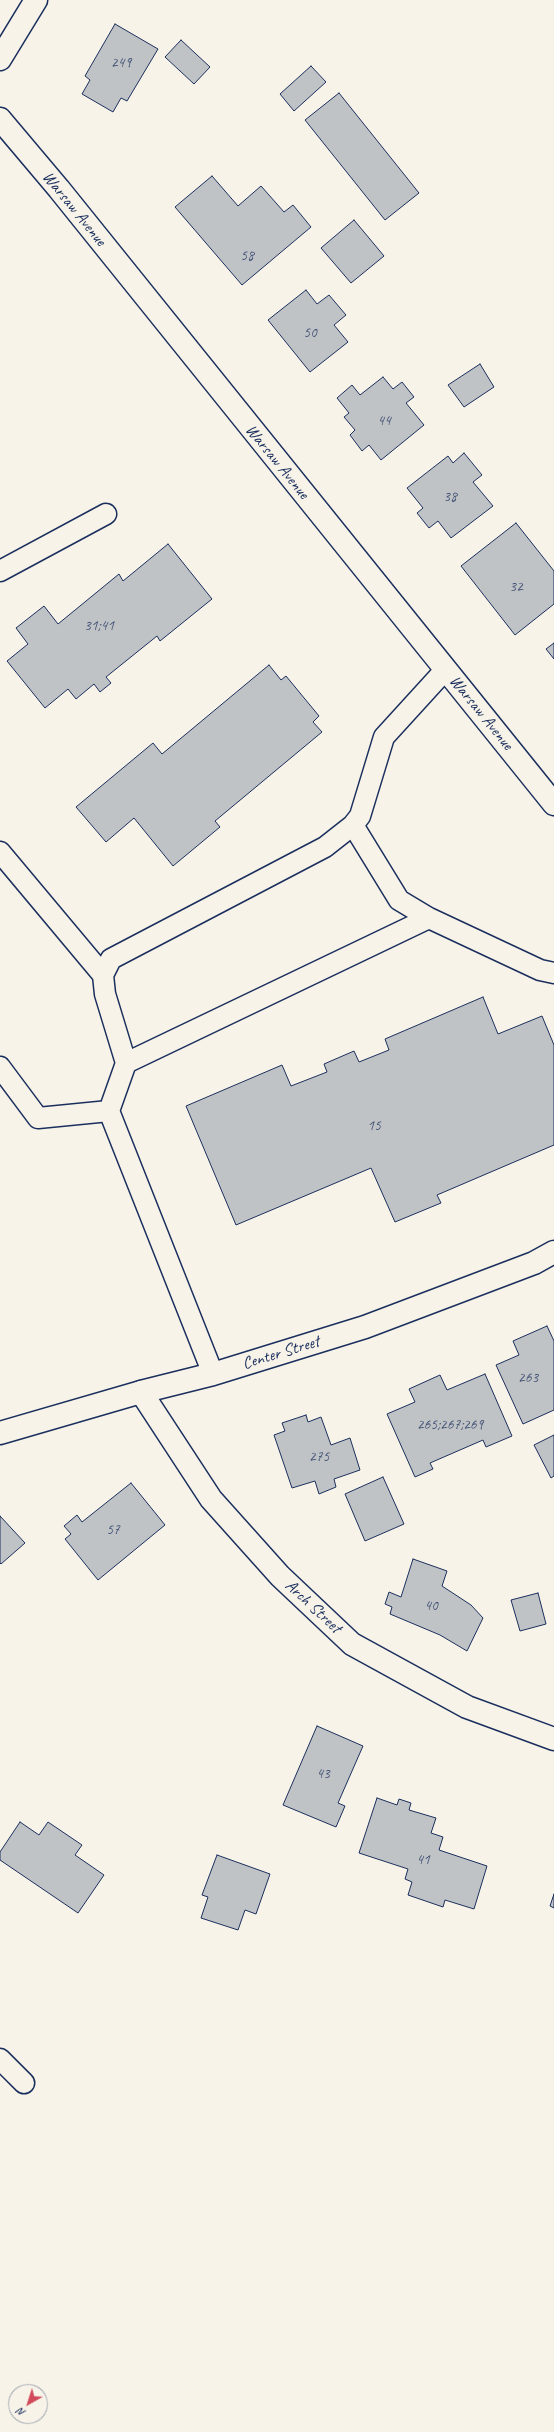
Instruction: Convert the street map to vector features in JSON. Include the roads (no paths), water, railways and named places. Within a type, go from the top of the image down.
[{"type":"street","points":[[0,59],[36,0]]},
{"type":"street","name":"Warsaw Avenue","points":[[0,119],[59,189],[554,804]]},
{"type":"street","name":"Center Street","points":[[0,1434],[141,1392],[213,1374],[365,1326],[534,1263],[554,1252]]},
{"type":"street","name":"Arch Street","points":[[141,1392],[211,1500],[280,1576],[352,1644],[467,1707],[554,1739]]},
{"type":"lane","points":[[0,571],[106,514]]},
{"type":"lane","points":[[102,975],[111,959],[325,847],[353,825],[360,816],[384,737],[446,669]]},
{"type":"lane","points":[[353,825],[399,900],[429,918],[540,970],[554,973]]},
{"type":"lane","points":[[0,852],[102,975],[105,994],[126,1063],[109,1112],[213,1374]]},
{"type":"lane","points":[[126,1063],[429,918]]},
{"type":"lane","points":[[0,1067],[38,1118],[109,1112]]},
{"type":"lane","points":[[0,2059],[24,2083]]}]
